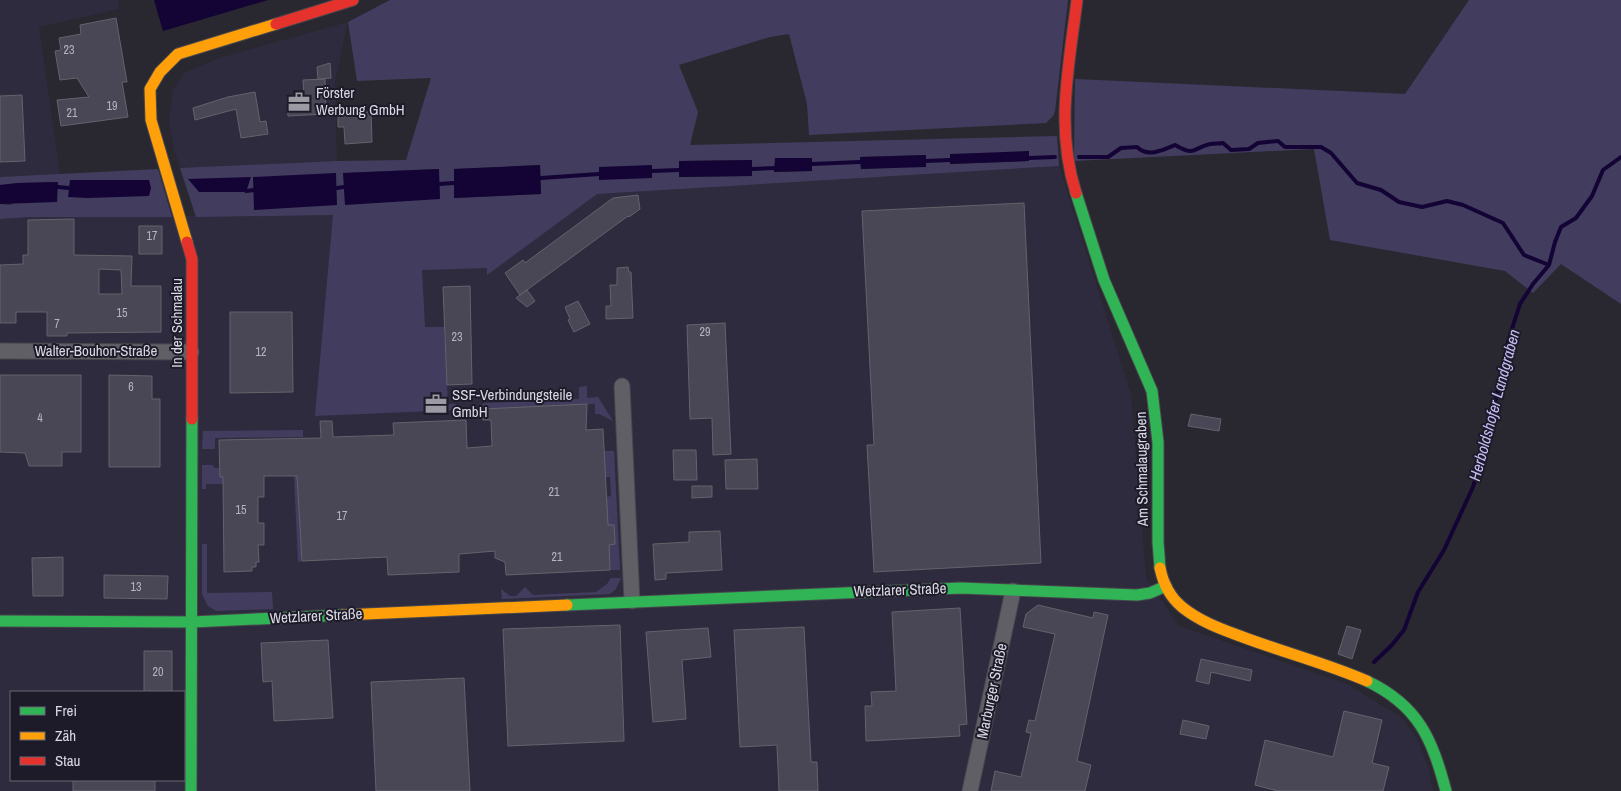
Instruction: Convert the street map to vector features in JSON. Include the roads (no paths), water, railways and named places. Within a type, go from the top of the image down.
[{"type":"street","name":"In der Schmalau","points":[[191,791],[192,259],[151,120],[150,89],[160,72],[178,54],[353,0]]},
{"type":"street","name":"Am Schmalaugraben","points":[[1077,0],[1064,108],[1066,152],[1074,186],[1104,280],[1152,391],[1157,408],[1159,432],[1158,538],[1160,569],[1166,586],[1179,604],[1196,618],[1232,633],[1342,671],[1388,692],[1410,712],[1428,736],[1436,755],[1446,791]]},
{"type":"street","name":"Walter-Bouhon-Straße","points":[[0,351],[192,352]]},
{"type":"street","points":[[622,386],[632,602]]},
{"type":"street","name":"Wetzlarer Straße","points":[[0,620],[192,622],[961,588],[1137,595],[1150,593],[1166,586]]},
{"type":"street","name":"Marburger Straße","points":[[970,791],[1013,591]]},
{"type":"waterway","points":[[1079,157],[1108,157],[1121,148],[1137,147],[1151,153],[1175,145],[1191,151],[1210,144],[1223,143],[1231,150],[1249,149],[1258,143],[1278,141],[1285,147],[1321,147],[1331,153],[1357,183],[1381,190],[1399,202],[1422,207],[1447,201],[1463,205],[1503,223],[1524,255],[1549,265]]},
{"type":"waterway","points":[[1029,158],[1055,157]]},
{"type":"waterway","name":"Herboldshofer Landgraben","points":[[1374,662],[1404,630],[1418,592],[1444,550],[1473,487],[1486,444],[1509,338],[1520,304],[1533,284],[1549,265],[1561,227],[1576,218],[1592,196],[1603,170],[1621,157]]},
{"type":"waterway","points":[[926,161],[950,160]]},
{"type":"waterway","points":[[812,164],[860,162]]},
{"type":"waterway","points":[[752,169],[775,168]]},
{"type":"waterway","points":[[652,171],[679,170]]},
{"type":"waterway","points":[[541,178],[599,174]]},
{"type":"waterway","points":[[439,184],[454,183]]},
{"type":"waterway","points":[[58,187],[68,188]]},
{"type":"waterway","points":[[337,188],[344,187]]},
{"type":"waterway","points":[[246,191],[254,190]]},
{"type":"place","name":"Förster Werbung GmbH","points":[[299,102]]},
{"type":"place","name":"SSF-Verbindungsteile GmbH","points":[[436,404]]}]
